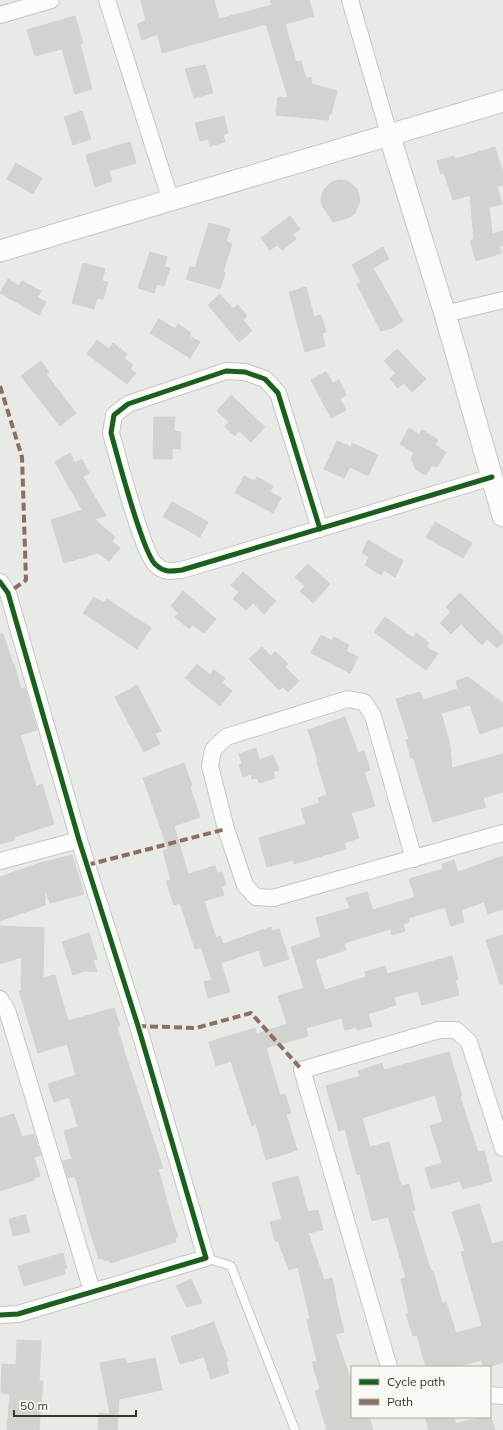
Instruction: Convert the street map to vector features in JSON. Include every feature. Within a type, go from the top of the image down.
[{"type":"street","points":[[0,15],[51,0]]},
{"type":"street","points":[[107,0],[171,201]]},
{"type":"street","points":[[350,0],[445,314],[503,516]]},
{"type":"street","points":[[0,251],[503,101]]},
{"type":"street","points":[[445,314],[503,300]]},
{"type":"street","points":[[320,528],[278,393],[265,379],[245,372],[226,371],[128,404],[114,415],[110,433],[145,546],[154,564],[166,571],[182,570],[492,477]]},
{"type":"street","points":[[0,582],[8,593],[79,840],[138,1026],[206,1258],[18,1314],[0,1315]]},
{"type":"street","points":[[414,859],[374,716],[364,702],[348,699],[226,737],[213,750],[210,766],[226,829],[245,885],[256,897],[273,898],[414,859],[503,834]]},
{"type":"street","points":[[0,861],[79,840]]},
{"type":"street","points":[[0,999],[7,1010],[92,1291]]},
{"type":"street","points":[[389,1366],[302,1070],[439,1030],[456,1030],[469,1042],[503,1148]]},
{"type":"street","points":[[491,1395],[503,1396]]},
{"type":"lane","points":[[206,1258],[231,1266],[295,1430]]},
{"type":"building","points":[[141,0],[214,0],[219,19],[272,5],[270,0],[309,0],[314,16],[285,24],[296,62],[301,61],[306,79],[311,77],[312,84],[337,91],[328,120],[276,115],[278,97],[288,98],[266,24],[162,53],[158,34],[142,40],[137,24],[146,21]]},
{"type":"building","points":[[75,16],[83,43],[80,44],[92,89],[75,94],[62,49],[35,56],[27,30]]},
{"type":"building","points":[[205,65],[213,93],[194,98],[185,69]]},
{"type":"building","points":[[82,111],[91,139],[73,145],[64,117]]},
{"type":"building","points":[[224,116],[228,133],[223,135],[225,142],[210,146],[208,139],[200,141],[195,123]]},
{"type":"building","points":[[130,142],[136,163],[109,171],[112,181],[95,187],[86,155]]},
{"type":"building","points":[[495,147],[503,173],[503,185],[497,187],[502,204],[489,207],[492,234],[503,231],[503,245],[499,246],[502,253],[476,261],[470,241],[474,239],[470,195],[453,200],[444,173],[441,174],[437,161],[454,156],[455,159]]},
{"type":"building","points":[[16,163],[42,178],[33,194],[7,179]]},
{"type":"building","points":[[334,181],[347,181],[357,189],[360,201],[355,213],[350,217],[333,222],[323,207],[321,201],[322,195],[324,189],[329,184]]},
{"type":"building","points":[[290,216],[300,229],[293,234],[296,239],[282,250],[277,245],[270,250],[261,238]]},
{"type":"building","points":[[209,223],[230,229],[226,241],[232,244],[223,272],[225,273],[220,289],[186,279],[190,267],[195,268]]},
{"type":"building","points":[[383,247],[389,259],[373,268],[403,321],[392,328],[381,331],[357,284],[361,282],[352,265]]},
{"type":"building","points":[[150,252],[167,257],[164,267],[170,268],[164,286],[157,284],[154,293],[138,288]]},
{"type":"building","points":[[83,263],[105,269],[102,281],[108,282],[103,299],[97,298],[94,309],[72,303]]},
{"type":"building","points":[[8,279],[19,286],[22,281],[41,291],[37,297],[46,302],[39,315],[0,293]]},
{"type":"building","points":[[306,287],[314,317],[321,315],[326,332],[322,333],[325,346],[305,352],[289,292]]},
{"type":"building","points":[[220,294],[233,309],[238,305],[247,316],[243,320],[252,331],[239,342],[208,305]]},
{"type":"building","points":[[159,319],[175,329],[178,324],[191,333],[189,336],[200,342],[190,358],[150,333]]},
{"type":"building","points":[[97,340],[109,349],[113,343],[127,354],[124,358],[133,365],[130,369],[136,373],[127,384],[87,354]]},
{"type":"building","points":[[397,349],[426,379],[412,392],[404,383],[398,388],[390,379],[396,373],[384,361]]},
{"type":"building","points":[[41,361],[49,372],[46,374],[76,413],[60,426],[21,376]]},
{"type":"building","points":[[326,372],[333,383],[339,380],[346,395],[340,399],[346,410],[331,418],[311,380]]},
{"type":"building","points":[[231,395],[265,427],[251,442],[239,431],[235,436],[225,427],[229,422],[217,411]]},
{"type":"building","points":[[154,417],[175,417],[174,431],[181,432],[180,449],[172,448],[172,459],[153,459]]},
{"type":"building","points":[[409,428],[419,434],[422,430],[438,440],[435,445],[446,452],[437,467],[432,465],[426,475],[416,470],[411,458],[414,453],[400,444]]},
{"type":"building","points":[[337,441],[351,447],[352,443],[378,455],[368,476],[350,467],[344,478],[324,469]]},
{"type":"building","points":[[70,453],[75,463],[82,459],[89,473],[83,477],[106,516],[94,519],[115,537],[112,541],[120,548],[109,561],[98,553],[64,563],[51,520],[82,510],[55,462]]},
{"type":"building","points":[[244,476],[255,481],[257,477],[273,486],[270,492],[281,498],[273,513],[235,493]]},
{"type":"building","points":[[172,502],[208,522],[200,537],[163,517]]},
{"type":"building","points":[[435,522],[472,543],[463,558],[426,537]]},
{"type":"building","points":[[368,540],[403,561],[395,577],[384,570],[381,575],[365,565],[369,557],[362,553]]},
{"type":"building","points":[[308,564],[330,584],[313,603],[300,591],[305,586],[295,577]]},
{"type":"building","points":[[243,572],[276,601],[264,614],[253,603],[246,610],[233,599],[239,592],[231,585]]},
{"type":"building","points":[[183,591],[216,619],[204,633],[193,625],[189,629],[175,617],[178,613],[171,606]]},
{"type":"building","points":[[460,593],[503,636],[503,642],[497,648],[487,639],[482,645],[461,624],[451,634],[440,623],[451,612],[446,607]]},
{"type":"building","points":[[94,597],[104,603],[107,599],[151,628],[137,649],[83,613]]},
{"type":"building","points":[[385,617],[413,638],[416,633],[429,643],[426,646],[438,654],[426,670],[374,632]]},
{"type":"building","points":[[0,634],[3,634],[21,689],[25,688],[37,730],[20,735],[36,786],[42,784],[54,824],[14,837],[15,840],[0,844]]},
{"type":"building","points":[[321,635],[332,641],[334,637],[349,645],[346,651],[358,657],[350,673],[311,653]]},
{"type":"building","points":[[262,647],[271,656],[275,651],[288,664],[285,667],[299,681],[288,692],[283,687],[279,690],[249,659]]},
{"type":"building","points":[[197,664],[210,675],[214,670],[225,678],[222,683],[232,691],[220,706],[185,678]]},
{"type":"building","points":[[468,677],[503,703],[503,726],[480,734],[470,705],[441,713],[450,745],[452,768],[503,754],[503,792],[483,798],[486,807],[433,822],[413,757],[411,758],[406,740],[409,739],[396,699],[420,692],[423,700],[458,689],[456,681]]},
{"type":"building","points":[[137,685],[161,731],[155,734],[160,744],[144,752],[115,697]]},
{"type":"building","points":[[345,717],[358,753],[364,751],[370,770],[364,772],[375,806],[351,813],[359,838],[344,843],[346,849],[294,864],[293,860],[267,867],[259,838],[306,824],[301,809],[320,803],[318,798],[327,795],[308,730]]},
{"type":"building","points":[[256,748],[259,760],[273,755],[279,770],[273,772],[275,778],[259,783],[257,778],[252,779],[251,774],[243,777],[239,765],[242,764],[239,754]]},
{"type":"building","points":[[184,763],[200,817],[174,826],[188,874],[215,866],[217,873],[222,872],[226,885],[221,887],[224,895],[204,901],[216,938],[220,936],[223,944],[271,927],[272,931],[279,929],[289,959],[264,967],[259,950],[221,963],[230,992],[208,998],[204,982],[212,980],[201,947],[195,949],[180,903],[174,905],[166,881],[171,880],[163,851],[168,849],[143,778]]},
{"type":"building","points":[[72,855],[84,894],[50,903],[45,888],[45,905],[0,921],[0,877],[40,863]]},
{"type":"building","points":[[503,856],[503,909],[488,914],[484,902],[461,910],[464,922],[451,926],[445,907],[408,918],[409,922],[403,924],[405,931],[392,935],[390,929],[344,943],[346,950],[315,960],[325,990],[366,977],[365,972],[385,966],[387,974],[452,956],[458,979],[455,980],[459,995],[422,1005],[418,991],[394,997],[396,1005],[368,1014],[372,1026],[357,1030],[356,1027],[345,1030],[342,1018],[306,1028],[308,1036],[266,1048],[280,1095],[285,1094],[291,1113],[286,1114],[297,1150],[266,1160],[256,1124],[252,1126],[231,1061],[216,1066],[209,1042],[255,1028],[257,1034],[287,1024],[278,996],[304,988],[291,947],[321,937],[316,918],[350,908],[346,898],[367,892],[373,910],[415,897],[409,879],[443,869],[442,864],[454,860],[458,872]]},
{"type":"building","points":[[0,926],[44,928],[43,978],[55,975],[68,1021],[114,1008],[120,1026],[117,1026],[124,1051],[163,1168],[158,1169],[178,1237],[175,1238],[176,1242],[110,1263],[109,1260],[104,1261],[103,1258],[99,1259],[75,1176],[68,1178],[63,1161],[72,1159],[64,1131],[78,1127],[69,1097],[54,1102],[48,1084],[76,1075],[67,1044],[38,1053],[19,991],[22,990],[22,957],[0,964]]},
{"type":"building","points":[[89,933],[97,959],[93,960],[97,972],[85,971],[73,975],[62,942]]},
{"type":"building","points":[[503,935],[503,984],[500,984],[486,940]]},
{"type":"building","points":[[449,1052],[462,1096],[460,1097],[478,1152],[484,1151],[492,1181],[463,1189],[460,1181],[431,1189],[425,1168],[442,1163],[430,1126],[443,1122],[435,1095],[362,1118],[370,1147],[389,1142],[401,1186],[409,1184],[415,1210],[412,1211],[431,1271],[433,1271],[442,1303],[446,1302],[456,1333],[482,1326],[461,1252],[465,1251],[452,1212],[479,1204],[492,1244],[503,1241],[503,1362],[491,1366],[484,1366],[481,1360],[460,1366],[426,1366],[417,1335],[413,1336],[406,1314],[409,1313],[401,1279],[406,1278],[388,1217],[372,1221],[360,1174],[357,1175],[345,1129],[339,1131],[326,1086],[360,1076],[358,1071],[382,1063],[384,1070]]},
{"type":"building","points":[[14,1114],[22,1137],[34,1134],[41,1155],[34,1157],[40,1176],[34,1178],[34,1180],[0,1191],[0,1118]]},
{"type":"building","points":[[298,1176],[308,1212],[318,1210],[323,1230],[308,1233],[324,1280],[332,1278],[344,1332],[335,1334],[351,1380],[351,1418],[369,1418],[373,1430],[327,1430],[315,1391],[320,1389],[312,1362],[317,1361],[307,1320],[310,1319],[298,1267],[289,1270],[278,1241],[275,1241],[270,1222],[282,1219],[272,1183]]},
{"type":"building","points":[[25,1215],[30,1232],[13,1236],[9,1219]]},
{"type":"building","points":[[63,1253],[67,1268],[64,1269],[65,1274],[24,1286],[18,1266]]},
{"type":"building","points":[[191,1279],[202,1303],[187,1307],[176,1286]]},
{"type":"building","points":[[214,1322],[228,1361],[226,1362],[229,1373],[211,1379],[204,1357],[180,1364],[171,1337]]},
{"type":"building","points":[[17,1340],[41,1341],[39,1381],[43,1381],[39,1430],[7,1430],[10,1394],[1,1393],[2,1364],[16,1365]]},
{"type":"building","points":[[125,1358],[127,1364],[155,1358],[162,1390],[119,1399],[117,1430],[98,1430],[99,1413],[110,1414],[100,1363]]},
{"type":"building","points":[[425,1418],[454,1418],[456,1424],[478,1418],[491,1418],[495,1430],[429,1430]]},
{"type":"marked path","points":[[0,386],[22,457],[26,580],[8,593]]},
{"type":"marked path","points":[[87,865],[226,829]]},
{"type":"marked path","points":[[138,1026],[196,1028],[251,1013],[302,1070]]},
{"type":"cycle path","points":[[320,529],[278,393],[265,379],[245,372],[226,371],[128,404],[114,415],[111,433],[124,481],[144,543],[156,565],[159,568],[168,571],[182,570],[492,477]]},
{"type":"cycle path","points":[[0,582],[8,593],[79,840],[138,1026],[206,1258],[18,1314],[0,1315]]}]
